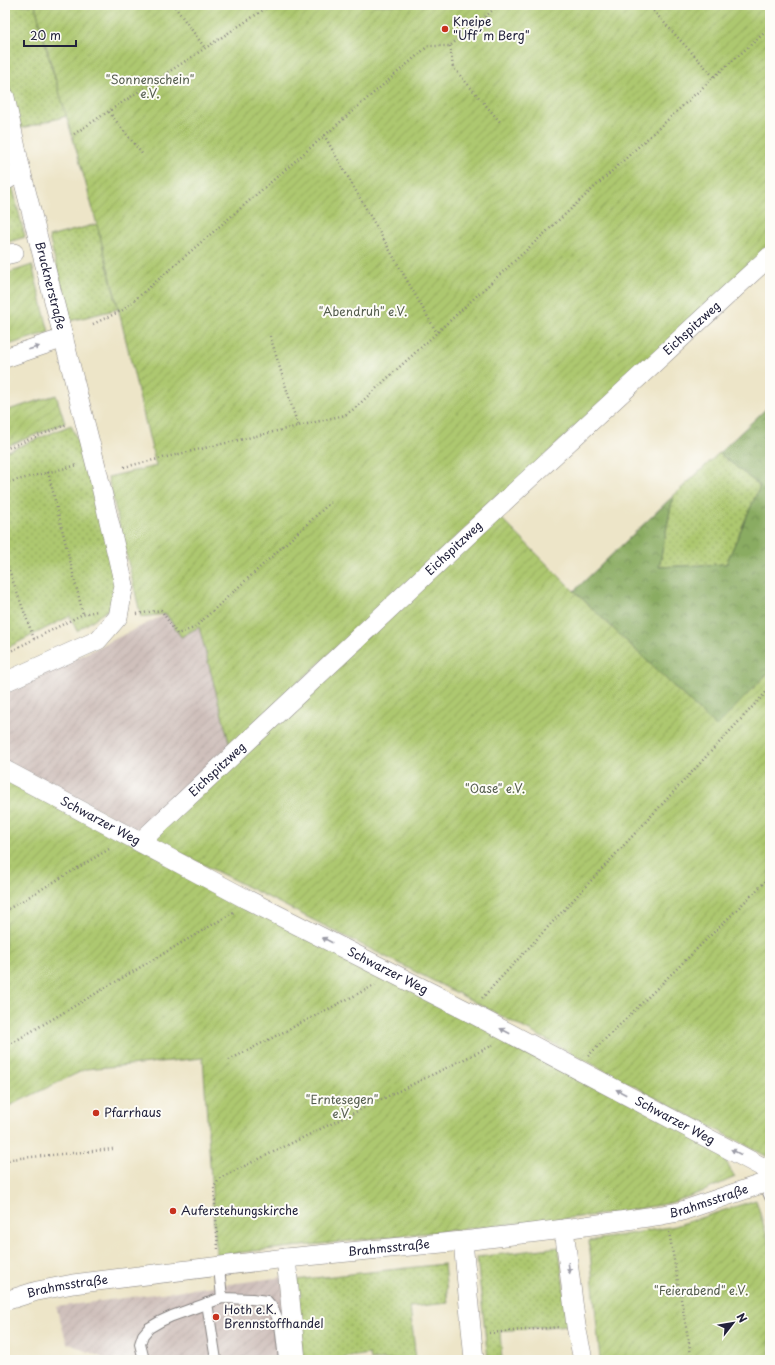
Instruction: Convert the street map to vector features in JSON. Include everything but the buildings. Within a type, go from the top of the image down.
[{"type":"street","name":"Brucknerstraße","points":[[5,97],[21,172],[98,474],[124,586],[110,614]]},
{"type":"street","points":[[5,180],[21,172]]},
{"type":"street","name":"Eichspitzweg","points":[[132,837],[477,527],[770,256]]},
{"type":"street","points":[[5,358],[64,338]]},
{"type":"street","points":[[5,682],[98,640],[110,614]]},
{"type":"street","name":"Schwarzer Weg","points":[[5,770],[248,900],[473,1014],[769,1183]]},
{"type":"street","name":"Brahmsstraße","points":[[5,1302],[37,1291],[74,1284],[286,1258],[463,1241],[662,1215],[679,1212],[769,1183]]},
{"type":"street","points":[[564,1229],[576,1326],[583,1360]]},
{"type":"street","points":[[463,1241],[474,1360]]},
{"type":"street","points":[[286,1258],[296,1360]]},
{"type":"lane","points":[[219,1267],[222,1298]]},
{"type":"lane","points":[[144,1360],[140,1344],[143,1335],[149,1328],[161,1320],[222,1298],[267,1301],[273,1308],[280,1324],[284,1360]]},
{"type":"lane","points":[[208,1303],[216,1360]]},
{"type":"path","points":[[74,134],[271,5]]},
{"type":"path","points":[[93,324],[123,310],[428,46],[450,46],[499,5]]},
{"type":"path","points":[[648,5],[714,78]]},
{"type":"path","points":[[175,7],[206,48]]},
{"type":"path","points":[[124,467],[344,415],[354,409],[770,28]]},
{"type":"path","points":[[450,46],[453,67],[501,123]]},
{"type":"path","points":[[108,112],[143,154]]},
{"type":"path","points":[[324,135],[437,333]]},
{"type":"path","points":[[270,336],[298,426]]},
{"type":"path","points":[[5,449],[72,422]]},
{"type":"path","points":[[5,483],[78,465]]},
{"type":"path","points":[[48,472],[83,614]]},
{"type":"path","points":[[5,654],[83,614],[110,614],[161,610],[177,634],[194,628],[331,502]]},
{"type":"path","points":[[5,559],[34,639]]},
{"type":"path","points":[[478,1003],[770,688]]},
{"type":"path","points":[[5,912],[116,844],[132,837]]},
{"type":"path","points":[[585,1060],[770,877]]},
{"type":"path","points":[[5,1047],[236,910]]},
{"type":"path","points":[[229,1060],[374,985]]},
{"type":"path","points":[[219,1267],[214,1186],[220,1178],[493,1045]]},
{"type":"path","points":[[5,1162],[11,1159],[113,1149]]},
{"type":"path","points":[[662,1215],[668,1226],[692,1360]]},
{"type":"path","points":[[472,1334],[576,1326]]},
{"type":"shaded area","points":[[166,614],[199,627],[230,746],[143,833],[5,761],[5,693]]},
{"type":"shaded area","points":[[282,1277],[292,1360],[108,1360],[67,1343],[56,1307]]},
{"type":"green space","points":[[5,5],[35,5],[51,66],[67,116],[19,129],[5,67]]},
{"type":"green space","name":"\"Abendruh\" e.V.","points":[[35,5],[770,5],[770,248],[230,746],[199,627],[181,637],[166,614],[141,617],[108,477],[156,466],[115,293]]},
{"type":"green space","points":[[12,185],[25,237],[5,243],[5,188]]},
{"type":"green space","points":[[97,224],[118,309],[70,321],[49,237]]},
{"type":"green space","points":[[32,265],[49,332],[5,346],[5,274]]},
{"type":"green space","points":[[56,395],[65,423],[5,447],[5,411]]},
{"type":"green space","points":[[770,405],[770,671],[716,727],[574,591],[673,496],[659,567],[726,564],[760,486],[719,453]]},
{"type":"green space","points":[[71,425],[89,467],[119,591],[109,609],[77,631],[70,616],[5,649],[5,452]]},
{"type":"green space","points":[[719,453],[760,486],[726,564],[659,567],[673,496]]},
{"type":"green space","name":"\"Oase\" e.V.","points":[[498,515],[574,591],[716,727],[770,671],[770,1158],[473,1001],[151,838]]},
{"type":"green space","name":"\"Erntesegen\" e.V.","points":[[5,777],[685,1130],[722,1156],[735,1177],[704,1191],[670,1203],[616,1213],[216,1255],[203,1058],[86,1069],[5,1108]]},
{"type":"green space","name":"\"Feierabend\" e.V.","points":[[756,1200],[770,1246],[770,1360],[600,1360],[589,1241],[675,1226]]},
{"type":"green space","points":[[559,1247],[568,1325],[500,1331],[502,1360],[488,1360],[477,1257]]},
{"type":"green space","points":[[444,1264],[448,1303],[410,1307],[416,1360],[370,1360],[369,1354],[331,1360],[303,1360],[295,1280]]},
{"type":"place","name":"Kneipe \"Uff´m Berg\"","points":[[445,29]]},
{"type":"place","name":"Pfarrhaus","points":[[96,1113]]},
{"type":"place","name":"Auferstehungskirche","points":[[173,1211]]},
{"type":"place","name":"Hoth e.K. Brennstoffhandel","points":[[216,1317]]},
{"type":"park label","name":"\"Sonnenschein\" e.V.","points":[[150,87]]}]
